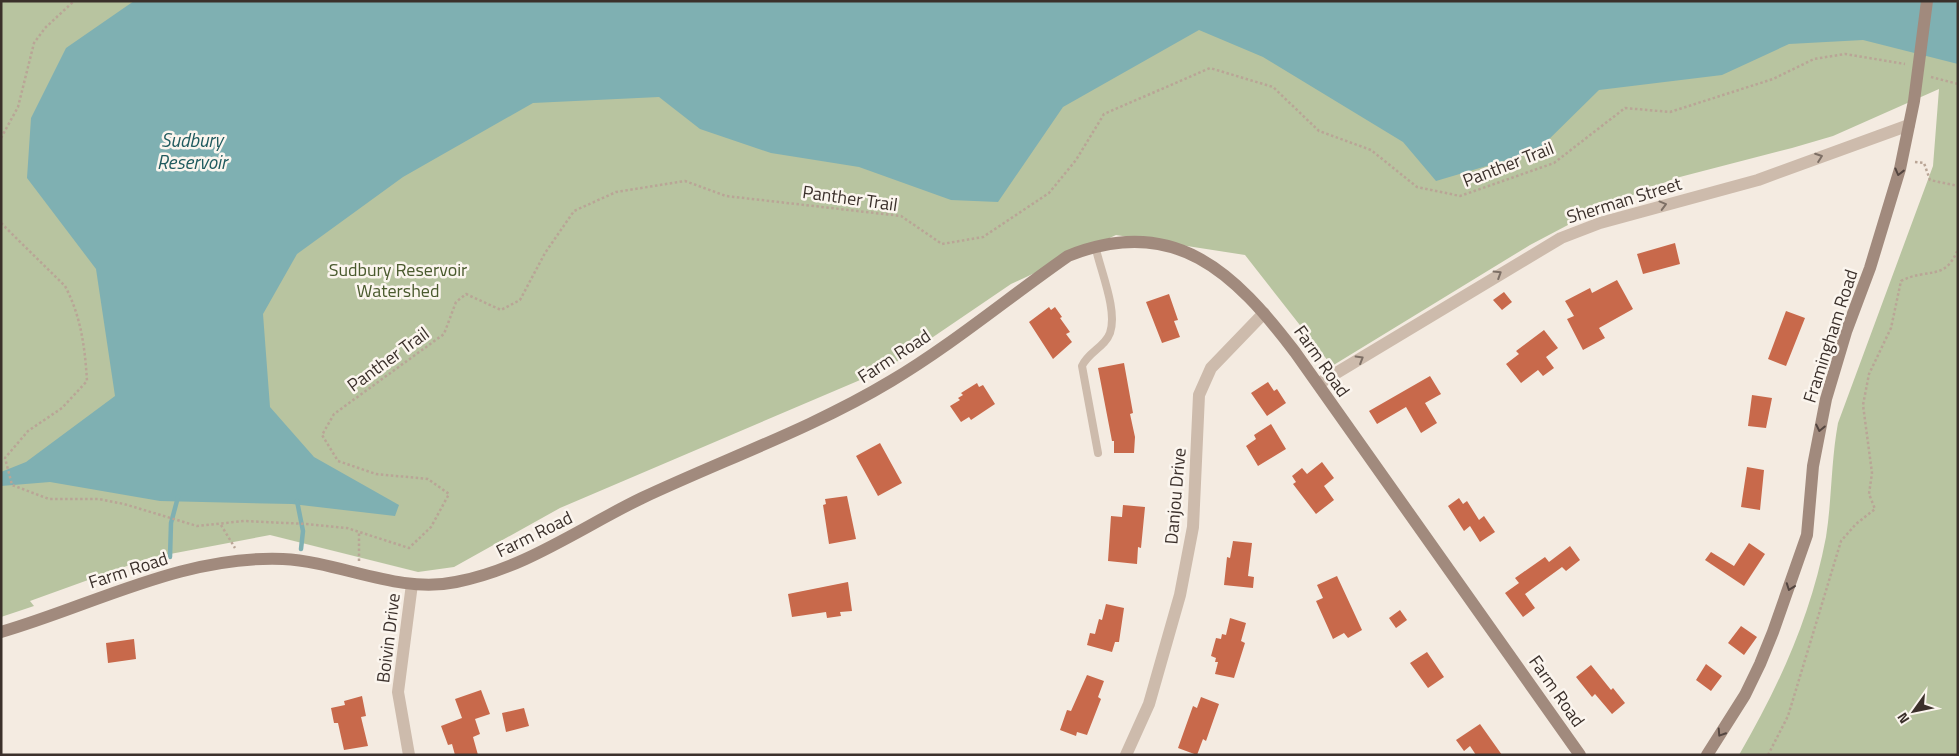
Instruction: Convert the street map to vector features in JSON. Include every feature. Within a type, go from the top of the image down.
[{"type":"street","name":"Framingham Road","points":[[1707,755],[1752,680],[1773,632],[1807,535],[1813,466],[1826,398],[1846,332],[1870,268],[1902,160],[1918,71],[1927,1]]},
{"type":"street","name":"Sherman Street","points":[[1318,384],[1562,238],[1600,222],[1758,180],[1909,125]]},
{"type":"street","name":"Farm Road","points":[[1,632],[147,580],[181,571],[239,561],[283,559],[317,563],[412,584],[452,583],[486,575],[518,563],[640,499],[829,414],[890,382],[1068,256],[1095,245],[1135,242],[1168,246],[1200,256],[1230,277],[1264,313],[1318,384],[1580,755]]},
{"type":"street","name":"Danjou Drive","points":[[1126,755],[1149,704],[1184,576],[1194,527],[1199,395],[1211,368],[1264,313]]},
{"type":"street","name":"Boivin Drive","points":[[410,755],[398,692],[412,584]]},
{"type":"lane","points":[[1095,245],[1112,310],[1110,333],[1086,357],[1082,366],[1098,453]]},
{"type":"path","points":[[1,138],[18,107],[34,43],[45,28],[74,1]]},
{"type":"path","name":"Panther Trail","points":[[221,524],[244,521],[347,528],[409,548],[432,527],[449,494],[428,479],[376,474],[338,461],[322,435],[334,414],[444,334],[456,302],[466,294],[500,310],[520,300],[545,253],[574,211],[616,192],[685,181],[726,196],[901,216],[942,244],[983,237],[1049,193],[1076,160],[1104,114],[1210,68],[1273,87],[1319,131],[1371,150],[1417,187],[1460,196],[1554,163],[1625,108],[1670,112],[1773,79],[1814,59],[1844,54],[1918,71]]},
{"type":"path","points":[[1918,71],[1958,84]]},
{"type":"path","points":[[1902,160],[1924,163],[1930,180],[1958,186]]},
{"type":"path","points":[[1,223],[65,286],[85,343],[87,381],[62,408],[28,431],[5,458],[12,485],[49,499],[99,499],[156,512],[197,526],[221,524],[233,542],[239,561]]},
{"type":"path","points":[[1768,755],[1788,716],[1841,542],[1856,524],[1875,509],[1869,494],[1872,473],[1863,405],[1869,374],[1891,328],[1901,281],[1914,275],[1942,271],[1952,262],[1958,249]]},
{"type":"path","points":[[358,572],[359,532]]},
{"type":"green space","name":"Sudbury Reservoir Watershed","points":[[1,1],[1958,1],[1958,755],[1739,755],[1780,677],[1812,595],[1826,537],[1838,423],[1933,166],[1939,89],[1833,136],[1676,178],[1602,207],[1530,245],[1332,366],[1245,255],[1116,235],[1011,284],[886,369],[560,508],[454,567],[418,572],[270,535],[149,558],[30,601],[34,606],[1,617]]},
{"type":"water","name":"Sudbury Reservoir","points":[[134,1],[1958,1],[1958,64],[1863,40],[1789,44],[1722,75],[1599,90],[1537,151],[1436,181],[1403,142],[1263,57],[1199,30],[1063,107],[998,202],[951,200],[859,167],[771,153],[700,129],[659,97],[533,103],[403,177],[297,254],[263,314],[270,407],[314,457],[399,505],[395,516],[292,504],[160,501],[50,482],[1,486],[1,472],[26,462],[115,396],[96,269],[27,178],[31,118],[66,48]]},
{"type":"building","points":[[1675,243],[1680,264],[1643,274],[1637,254]]},
{"type":"building","points":[[1617,280],[1633,309],[1599,328],[1605,338],[1583,350],[1567,319],[1574,316],[1565,301],[1590,288],[1592,293]]},
{"type":"building","points":[[1504,292],[1512,302],[1502,310],[1493,300]]},
{"type":"building","points":[[1169,294],[1178,320],[1174,321],[1180,337],[1162,343],[1146,302]]},
{"type":"building","points":[[1049,307],[1051,310],[1055,307],[1062,317],[1060,318],[1070,332],[1066,334],[1072,342],[1053,359],[1029,322]]},
{"type":"building","points":[[1786,311],[1805,318],[1786,366],[1768,359]]},
{"type":"building","points":[[1544,330],[1558,348],[1546,357],[1554,368],[1543,376],[1538,370],[1521,383],[1506,364],[1519,354],[1516,351]]},
{"type":"building","points":[[1124,363],[1133,413],[1130,414],[1135,437],[1134,453],[1114,453],[1114,441],[1112,441],[1098,368]]},
{"type":"building","points":[[1430,376],[1441,394],[1425,403],[1437,423],[1421,433],[1406,407],[1377,424],[1369,411]]},
{"type":"building","points":[[1268,382],[1274,391],[1277,389],[1286,403],[1267,416],[1251,393]]},
{"type":"building","points":[[977,383],[979,387],[983,385],[995,404],[971,420],[969,417],[961,422],[950,406],[960,400],[958,398],[963,395],[961,393]]},
{"type":"building","points":[[1752,395],[1772,398],[1766,428],[1748,426]]},
{"type":"building","points":[[1271,424],[1286,449],[1258,466],[1246,446],[1256,439],[1254,435]]},
{"type":"building","points":[[880,443],[902,483],[878,496],[856,456]]},
{"type":"building","points":[[1322,462],[1334,478],[1324,486],[1334,500],[1316,514],[1293,484],[1296,482],[1292,476],[1302,468],[1307,474]]},
{"type":"building","points":[[1747,467],[1764,470],[1760,510],[1741,507]]},
{"type":"building","points":[[847,496],[856,539],[829,544],[823,505],[826,504],[825,499]]},
{"type":"building","points":[[1459,498],[1463,504],[1467,501],[1479,520],[1484,516],[1495,532],[1480,542],[1470,526],[1464,531],[1448,506]]},
{"type":"building","points":[[1123,505],[1145,507],[1141,548],[1138,547],[1137,564],[1108,561],[1111,516],[1122,517]]},
{"type":"building","points":[[1233,541],[1252,543],[1248,576],[1254,577],[1253,588],[1224,585],[1227,557],[1230,558]]},
{"type":"building","points":[[1749,543],[1765,554],[1744,586],[1705,560],[1711,552],[1734,566]]},
{"type":"building","points":[[1570,546],[1580,560],[1566,571],[1562,567],[1525,594],[1535,608],[1523,617],[1505,593],[1519,583],[1515,578],[1545,557],[1549,562]]},
{"type":"building","points":[[1337,576],[1362,630],[1348,638],[1344,633],[1333,639],[1316,601],[1323,598],[1317,585]]},
{"type":"building","points":[[848,582],[852,611],[840,612],[841,616],[827,618],[826,612],[792,617],[788,594]]},
{"type":"building","points":[[1106,604],[1124,608],[1119,642],[1115,642],[1112,652],[1087,645],[1090,633],[1095,634],[1099,619],[1102,620]]},
{"type":"building","points":[[1400,610],[1407,620],[1396,628],[1389,618]]},
{"type":"building","points":[[1230,618],[1246,623],[1241,641],[1245,643],[1234,678],[1215,674],[1218,662],[1215,662],[1216,658],[1211,656],[1216,638],[1221,639],[1222,634],[1226,635]]},
{"type":"building","points":[[1741,626],[1757,637],[1744,655],[1728,643]]},
{"type":"building","points":[[134,639],[136,659],[108,663],[106,643]]},
{"type":"building","points":[[1427,652],[1444,677],[1428,688],[1410,663]]},
{"type":"building","points":[[1706,664],[1722,676],[1711,691],[1696,680]]},
{"type":"building","points":[[1591,665],[1611,690],[1613,688],[1625,703],[1612,714],[1595,694],[1592,697],[1576,677]]},
{"type":"building","points":[[1087,675],[1104,681],[1098,697],[1101,699],[1087,735],[1077,732],[1076,736],[1060,730],[1067,710],[1071,711]]},
{"type":"building","points":[[481,690],[490,714],[475,719],[480,734],[473,737],[478,755],[455,755],[452,744],[448,745],[441,726],[462,718],[455,699]]},
{"type":"building","points":[[362,696],[366,716],[361,717],[368,746],[344,750],[338,723],[334,723],[331,708],[345,705],[344,701]]},
{"type":"building","points":[[1201,697],[1219,704],[1206,741],[1203,739],[1197,755],[1178,748],[1193,706],[1197,708]]},
{"type":"building","points":[[524,708],[529,726],[506,732],[502,713]]},
{"type":"building","points":[[1480,724],[1502,755],[1476,755],[1470,746],[1464,751],[1456,740]]},
{"type":"waterway","points":[[170,557],[171,523],[178,497]]},
{"type":"waterway","points":[[297,501],[303,531],[301,549]]}]
